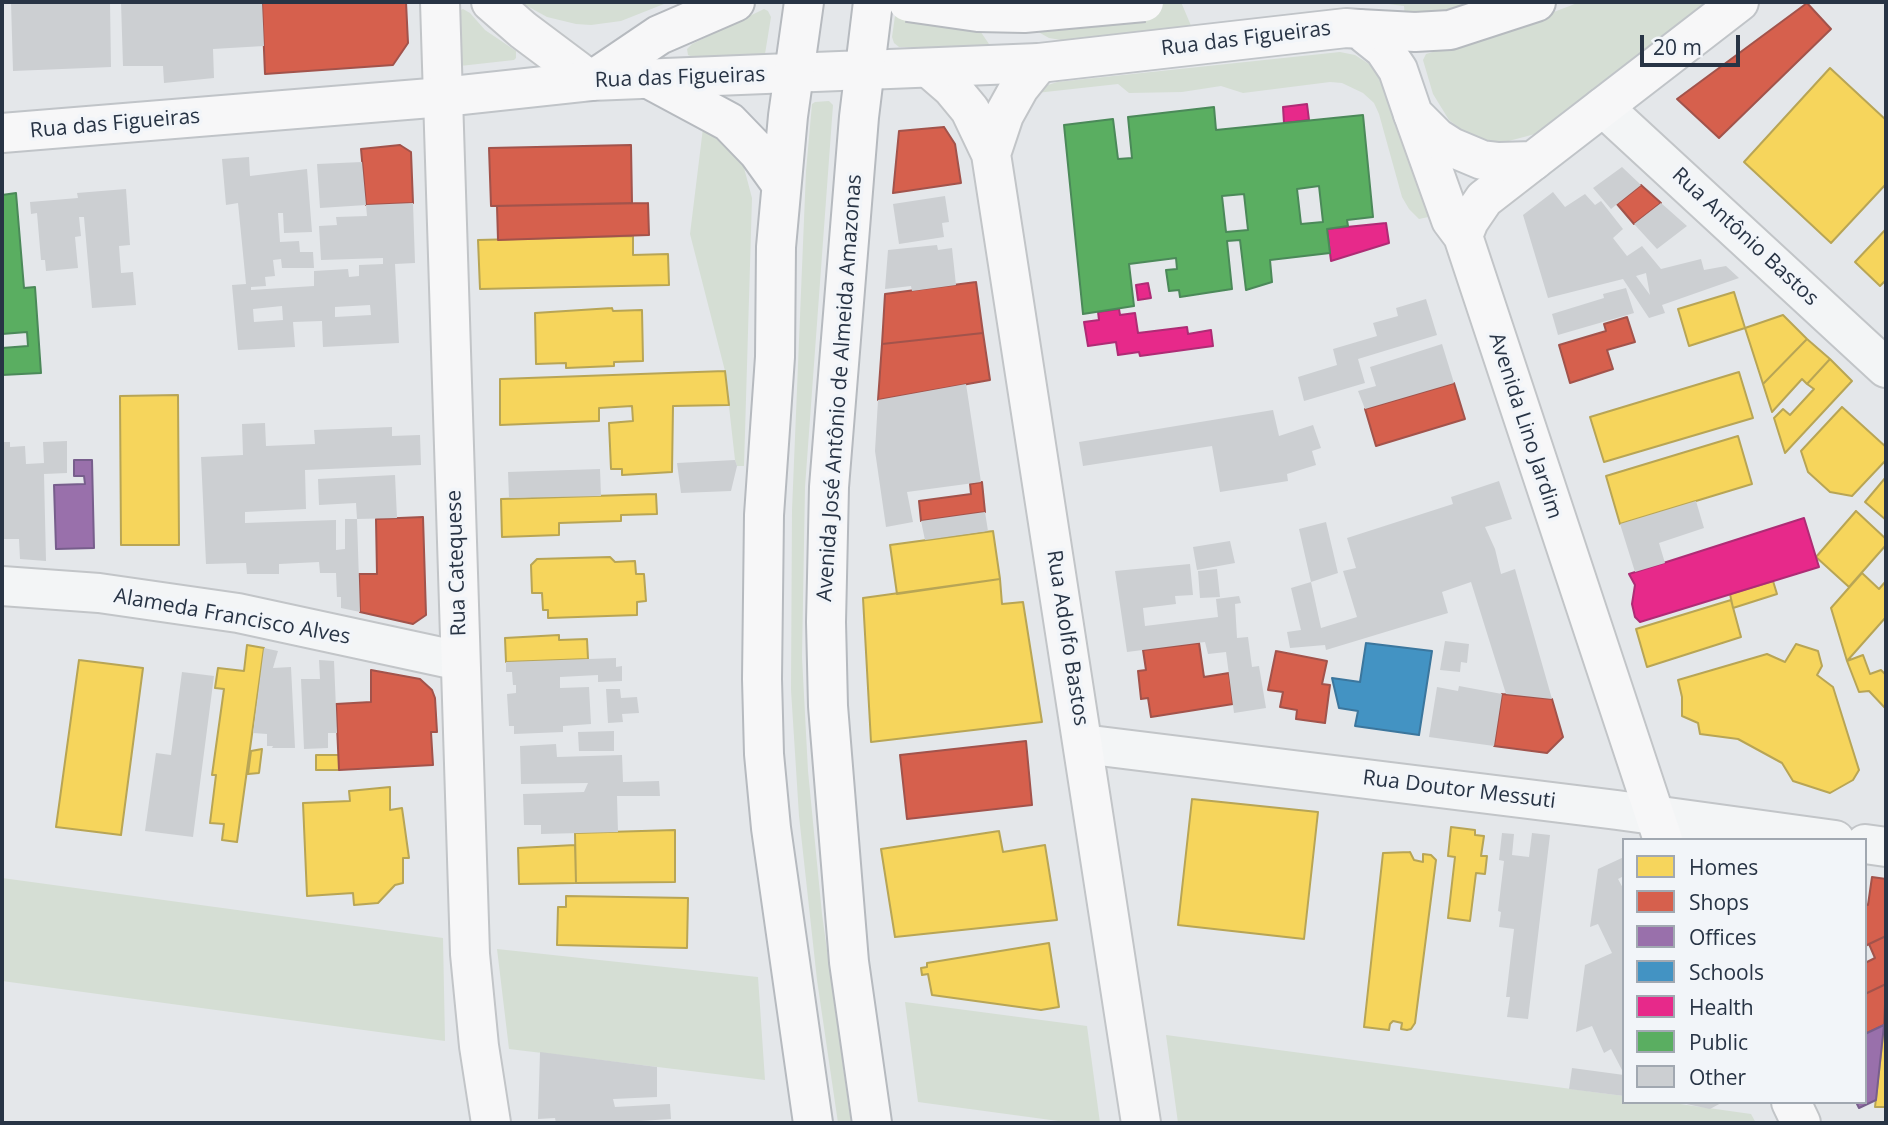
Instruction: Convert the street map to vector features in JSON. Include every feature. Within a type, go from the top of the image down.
[{"type":"main road","name":"Rua Catequese","points":[[440,2],[470,954],[477,1034],[491,1123]]},
{"type":"main road","points":[[491,2],[523,30],[591,81],[659,35],[735,2]]},
{"type":"main road","points":[[804,2],[781,184],[776,247],[775,357],[764,515],[762,598],[764,754],[776,867],[813,1123]]},
{"type":"main road","name":"Avenida José Antônio de Almeida Amazonas","points":[[872,1123],[842,895],[828,706],[825,622],[830,486],[864,71],[873,2]]},
{"type":"main road","points":[[908,2],[978,12],[1024,13],[1144,2]]},
{"type":"main road","points":[[982,2],[1012,39],[1039,63]]},
{"type":"main road","name":"Rua das Figueiras","points":[[2,133],[443,97],[591,81],[1039,63],[1346,28],[1415,32],[1450,30],[1536,2]]},
{"type":"main road","points":[[1463,236],[1469,221],[1484,199],[1739,2]]},
{"type":"main road","name":"Avenida Lino Jardim","points":[[1359,29],[1376,41],[1392,59],[1451,220],[1463,236],[1658,827]]},
{"type":"main road","name":"Rua Adolfo Bastos","points":[[991,154],[1004,115],[1039,63]]},
{"type":"main road","name":"Rua Adolfo Bastos","points":[[929,68],[951,87],[970,110],[991,154],[1141,1123]]},
{"type":"main road","points":[[649,79],[729,122],[758,152],[781,184]]},
{"type":"main road","points":[[1413,114],[1437,138],[1467,155],[1499,162],[1533,161]]},
{"type":"main road","points":[[1792,1104],[1801,1123]]},
{"type":"street","name":"Rua Antônio Bastos","points":[[1603,107],[1886,368]]},
{"type":"street","name":"Alameda Francisco Alves","points":[[2,586],[99,593],[238,613],[460,661]]},
{"type":"street","name":"Rua Doutor Messuti","points":[[1083,744],[1658,827],[1808,838]]},
{"type":"street","points":[[1867,844],[1886,847]]},
{"type":"shaded area","points":[[520,2],[669,2],[621,21],[591,25],[547,17]]},
{"type":"shaded area","points":[[897,2],[974,22],[989,44],[983,48],[899,47],[892,37]]},
{"type":"shaded area","points":[[1006,2],[1181,2],[1192,28],[1061,40],[1049,38],[1026,25]]},
{"type":"shaded area","points":[[1373,2],[1494,2],[1452,15],[1405,18],[1404,6]]},
{"type":"shaded area","points":[[1580,2],[1713,2],[1535,134],[1505,142],[1490,141],[1467,134],[1449,120],[1433,94],[1423,60],[1426,54],[1504,31]]},
{"type":"shaded area","points":[[463,9],[485,30],[516,51],[516,58],[460,66],[458,11]]},
{"type":"shaded area","points":[[764,9],[771,17],[765,54],[695,58],[688,55],[687,49],[692,44]]},
{"type":"shaded area","points":[[1340,52],[1355,55],[1377,69],[1433,216],[1419,219],[1409,209],[1402,197],[1374,103],[1363,93],[1342,83],[1330,82],[1243,93],[1221,86],[1182,92],[1129,93],[1118,84],[1036,93],[1057,82]]},
{"type":"shaded area","points":[[829,101],[833,105],[805,487],[802,657],[808,771],[822,914],[851,1123],[838,1123],[817,980],[799,816],[791,690],[792,510],[806,171],[812,104]]},
{"type":"shaded area","points":[[704,120],[743,164],[752,198],[744,466],[737,466],[735,460],[725,371],[690,234]]},
{"type":"shaded area","points":[[2,878],[443,938],[445,1041],[2,981]]},
{"type":"shaded area","points":[[497,949],[758,977],[765,1080],[509,1049]]},
{"type":"shaded area","points":[[905,1002],[1087,1026],[1100,1123],[1073,1123],[918,1102]]},
{"type":"shaded area","points":[[1166,1035],[1622,1096],[1622,1104],[1680,1104],[1751,1114],[1756,1123],[1178,1123]]},
{"type":"building: Homes","points":[[1830,68],[1886,120],[1886,184],[1831,243],[1744,162]]},
{"type":"building: Homes","points":[[1886,229],[1886,280],[1880,286],[1855,262]]},
{"type":"building: Homes","points":[[633,236],[633,255],[668,254],[669,285],[480,289],[478,240]]},
{"type":"building: Homes","points":[[1734,292],[1745,328],[1689,346],[1678,309]]},
{"type":"building: Homes","points":[[612,308],[613,311],[642,310],[643,361],[614,362],[614,366],[566,368],[566,363],[536,364],[535,313]]},
{"type":"building: Homes","points":[[1783,315],[1807,339],[1763,384],[1745,328]]},
{"type":"building: Homes","points":[[1807,339],[1830,359],[1807,384],[1802,379],[1772,412],[1763,384]]},
{"type":"building: Homes","points":[[1830,359],[1852,381],[1785,453],[1774,418],[1783,409],[1790,415],[1814,389],[1807,384]]},
{"type":"building: Homes","points":[[725,371],[729,405],[673,406],[672,472],[622,475],[622,469],[611,469],[609,423],[633,421],[632,406],[599,408],[599,421],[500,425],[500,379]]},
{"type":"building: Homes","points":[[1739,372],[1753,418],[1604,462],[1590,417]]},
{"type":"building: Homes","points":[[178,395],[179,545],[121,545],[120,396]]},
{"type":"building: Homes","points":[[1842,407],[1886,447],[1886,460],[1852,496],[1830,492],[1808,472],[1801,451]]},
{"type":"building: Homes","points":[[1738,436],[1752,484],[1620,524],[1606,476]]},
{"type":"building: Homes","points":[[1886,477],[1886,520],[1865,502]]},
{"type":"building: Homes","points":[[656,494],[657,514],[621,515],[621,521],[559,523],[559,535],[502,537],[501,499]]},
{"type":"building: Homes","points":[[1856,511],[1886,539],[1886,545],[1849,587],[1816,557]]},
{"type":"building: Homes","points":[[993,531],[1000,579],[897,594],[890,545]]},
{"type":"building: Homes","points":[[610,557],[615,562],[635,561],[636,574],[644,574],[646,601],[637,602],[637,615],[548,618],[548,610],[543,610],[542,593],[532,593],[531,565],[537,559]]},
{"type":"building: Homes","points":[[1862,573],[1879,589],[1886,581],[1886,617],[1847,661],[1831,608]]},
{"type":"building: Homes","points":[[1000,579],[1002,604],[1023,602],[1042,722],[871,742],[863,598]]},
{"type":"building: Homes","points":[[1773,581],[1777,594],[1733,608],[1730,594]]},
{"type":"building: Homes","points":[[1731,600],[1741,637],[1647,667],[1636,629]]},
{"type":"building: Homes","points":[[559,635],[559,640],[587,639],[588,659],[506,662],[505,638]]},
{"type":"building: Homes","points":[[1796,644],[1818,651],[1822,666],[1817,675],[1833,687],[1859,770],[1853,780],[1830,793],[1793,781],[1782,763],[1738,739],[1700,734],[1698,723],[1682,716],[1678,680],[1767,654],[1785,662]]},
{"type":"building: Homes","points":[[247,645],[264,648],[237,842],[222,840],[224,824],[210,823],[216,775],[212,775],[224,689],[215,688],[218,668],[244,671]]},
{"type":"building: Homes","points":[[1863,655],[1870,674],[1881,670],[1886,675],[1886,709],[1869,691],[1859,692],[1847,661]]},
{"type":"building: Homes","points":[[79,660],[143,668],[121,835],[56,827]]},
{"type":"building: Homes","points":[[262,749],[259,773],[248,774],[251,751]]},
{"type":"building: Homes","points":[[316,755],[339,755],[339,770],[316,770]]},
{"type":"building: Homes","points":[[390,787],[390,810],[402,808],[409,858],[403,858],[403,883],[395,885],[378,903],[354,905],[353,893],[307,896],[303,803],[350,801],[349,791]]},
{"type":"building: Homes","points":[[1192,799],[1318,812],[1304,939],[1178,925]]},
{"type":"building: Homes","points":[[1451,827],[1475,830],[1475,835],[1484,836],[1481,856],[1487,856],[1485,874],[1476,873],[1470,921],[1448,918],[1455,857],[1448,856]]},
{"type":"building: Homes","points":[[675,830],[675,882],[576,883],[575,833]]},
{"type":"building: Homes","points":[[999,831],[1003,852],[1045,845],[1057,920],[895,937],[881,849]]},
{"type":"building: Homes","points":[[575,845],[576,883],[519,884],[518,848]]},
{"type":"building: Homes","points":[[1410,852],[1414,860],[1423,862],[1423,854],[1431,855],[1436,860],[1415,1023],[1407,1030],[1401,1029],[1402,1023],[1393,1021],[1389,1030],[1364,1027],[1383,853]]},
{"type":"building: Homes","points":[[566,896],[688,898],[687,948],[557,945],[558,907],[566,907]]},
{"type":"building: Homes","points":[[1049,943],[1059,1007],[1041,1010],[932,995],[928,974],[922,975],[921,968],[927,967],[927,963]]},
{"type":"building: Homes","points":[[1886,1009],[1886,1107],[1875,1107]]},
{"type":"building: Shops","points":[[262,2],[406,2],[408,43],[393,65],[265,74]]},
{"type":"building: Shops","points":[[1807,3],[1831,29],[1719,138],[1677,99]]},
{"type":"building: Shops","points":[[944,127],[955,144],[961,183],[893,193],[899,131]]},
{"type":"building: Shops","points":[[400,145],[411,152],[413,203],[366,205],[361,149]]},
{"type":"building: Shops","points":[[631,145],[632,203],[491,206],[489,148]]},
{"type":"building: Shops","points":[[1641,185],[1661,203],[1634,224],[1617,204]]},
{"type":"building: Shops","points":[[648,203],[649,235],[498,240],[497,206]]},
{"type":"building: Shops","points":[[976,282],[983,333],[882,344],[885,294]]},
{"type":"building: Shops","points":[[1627,317],[1635,342],[1607,350],[1613,369],[1570,383],[1559,345],[1606,331],[1604,324]]},
{"type":"building: Shops","points":[[983,333],[990,380],[878,400],[882,344]]},
{"type":"building: Shops","points":[[1454,383],[1465,419],[1376,446],[1365,409]]},
{"type":"building: Shops","points":[[982,482],[985,512],[921,521],[919,501],[971,494],[970,484]]},
{"type":"building: Shops","points":[[423,517],[426,615],[413,624],[360,612],[359,574],[377,574],[376,519]]},
{"type":"building: Shops","points":[[1199,643],[1204,677],[1229,673],[1233,704],[1151,717],[1148,698],[1141,699],[1138,671],[1146,670],[1143,650]]},
{"type":"building: Shops","points":[[1276,651],[1327,661],[1322,684],[1330,685],[1325,723],[1296,719],[1297,710],[1280,707],[1283,692],[1268,690]]},
{"type":"building: Shops","points":[[371,670],[420,679],[432,690],[437,732],[431,732],[433,765],[339,770],[336,704],[371,702]]},
{"type":"building: Shops","points":[[1502,694],[1552,699],[1563,737],[1547,753],[1494,746]]},
{"type":"building: Shops","points":[[1026,741],[1032,805],[907,819],[900,755]]},
{"type":"building: Shops","points":[[1872,877],[1886,879],[1886,936],[1867,945],[1867,905]]},
{"type":"building: Shops","points":[[1886,936],[1886,984],[1867,993],[1867,962],[1875,958],[1869,944]]},
{"type":"building: Shops","points":[[1886,984],[1884,1025],[1867,1033],[1867,993]]},
{"type":"building: Offices","points":[[74,460],[92,460],[94,548],[56,549],[54,485],[85,484],[84,476],[74,476]]},
{"type":"building: Offices","points":[[1884,1025],[1876,1100],[1859,1108],[1857,1104],[1867,1104],[1867,1033]]},
{"type":"building: Schools","points":[[1366,643],[1432,651],[1419,735],[1355,726],[1358,711],[1339,708],[1332,678],[1360,682]]},
{"type":"building: Health","points":[[1307,104],[1309,120],[1284,123],[1283,107]]},
{"type":"building: Health","points":[[1386,223],[1389,243],[1331,261],[1327,229]]},
{"type":"building: Health","points":[[1148,283],[1151,298],[1138,300],[1136,285]]},
{"type":"building: Health","points":[[1119,309],[1120,315],[1135,313],[1138,333],[1187,327],[1188,334],[1211,330],[1213,346],[1140,356],[1139,352],[1118,355],[1116,342],[1088,346],[1084,322],[1099,320],[1098,312]]},
{"type":"building: Health","points":[[1804,518],[1819,567],[1640,622],[1635,617],[1632,604],[1635,585],[1629,574]]},
{"type":"building: Public","points":[[1214,107],[1216,130],[1363,115],[1373,217],[1347,220],[1348,226],[1327,229],[1330,253],[1270,260],[1272,282],[1246,290],[1240,240],[1227,241],[1232,289],[1180,297],[1179,290],[1169,291],[1166,270],[1177,269],[1176,258],[1129,264],[1134,306],[1083,314],[1064,125],[1113,119],[1118,159],[1132,158],[1128,117]],"holes":[[[1319,186],[1323,222],[1301,224],[1297,189]],[[1244,194],[1248,230],[1226,232],[1222,196]]]},
{"type":"building: Public","points":[[16,193],[24,288],[35,287],[41,373],[2,375],[2,348],[28,346],[27,332],[2,334],[2,195]]},
{"type":"building: Other","points":[[11,2],[110,2],[111,67],[13,71]]},
{"type":"building: Other","points":[[121,2],[262,2],[264,46],[213,49],[214,78],[164,83],[163,66],[123,66]]},
{"type":"building: Other","points":[[249,157],[250,176],[307,169],[312,232],[284,233],[283,213],[278,213],[280,242],[299,241],[300,252],[313,252],[314,268],[282,268],[281,259],[273,260],[275,276],[265,277],[266,286],[251,287],[251,290],[314,286],[314,271],[348,269],[349,277],[359,276],[359,265],[383,264],[383,258],[321,260],[319,226],[337,225],[336,217],[367,216],[366,205],[413,203],[415,263],[395,264],[399,343],[323,347],[322,321],[293,322],[295,347],[238,350],[232,285],[246,284],[238,203],[226,205],[222,159]],"holes":[[[370,305],[371,315],[335,317],[335,307]],[[282,306],[283,320],[254,322],[253,309]]]},
{"type":"building: Other","points":[[362,162],[366,205],[320,208],[317,164]]},
{"type":"building: Other","points":[[1622,167],[1641,185],[1611,209],[1593,188]]},
{"type":"building: Other","points":[[126,189],[130,245],[119,246],[121,273],[133,272],[136,305],[92,308],[84,217],[79,217],[81,236],[75,237],[78,268],[46,271],[45,260],[41,260],[37,213],[31,214],[30,202],[78,198],[77,193]]},
{"type":"building: Other","points":[[1553,192],[1565,207],[1585,194],[1595,205],[1601,201],[1623,229],[1613,238],[1627,256],[1642,246],[1661,269],[1701,259],[1704,270],[1726,266],[1739,278],[1662,305],[1665,313],[1649,318],[1623,279],[1548,298],[1523,215]],"holes":[[[1646,273],[1650,295],[1636,276]]]},
{"type":"building: Other","points":[[945,196],[949,222],[942,223],[944,237],[899,244],[893,204]]},
{"type":"building: Other","points":[[1661,203],[1687,226],[1657,249],[1634,224]]},
{"type":"building: Other","points":[[937,245],[938,250],[952,248],[956,285],[912,291],[911,286],[885,289],[888,250]]},
{"type":"building: Other","points":[[1626,288],[1634,313],[1558,335],[1552,314],[1604,298],[1603,294]]},
{"type":"building: Other","points":[[1426,299],[1437,335],[1358,359],[1365,383],[1304,401],[1298,377],[1337,365],[1333,349],[1377,336],[1373,323],[1398,316],[1396,308]]},
{"type":"building: Other","points":[[1442,344],[1454,383],[1365,409],[1358,391],[1376,386],[1370,367]]},
{"type":"building: Other","points":[[966,384],[981,482],[907,492],[913,522],[886,527],[875,451],[878,400]]},
{"type":"building: Other","points":[[1273,410],[1279,436],[1313,425],[1321,448],[1312,451],[1316,465],[1287,474],[1288,481],[1220,492],[1212,446],[1083,466],[1079,442]]},
{"type":"building: Other","points":[[265,423],[266,446],[315,444],[314,430],[392,427],[392,436],[420,435],[421,465],[305,470],[306,509],[245,512],[245,523],[336,520],[336,550],[345,549],[345,519],[357,519],[360,612],[341,608],[341,597],[337,597],[336,573],[320,573],[319,562],[279,564],[279,574],[247,574],[246,563],[206,564],[201,457],[243,455],[242,424]]},
{"type":"building: Other","points":[[67,441],[67,473],[44,474],[46,561],[20,559],[19,539],[3,539],[2,442],[10,442],[10,447],[25,446],[26,464],[44,463],[43,442]]},
{"type":"building: Other","points":[[735,460],[737,466],[731,491],[681,493],[677,463]]},
{"type":"building: Other","points":[[600,469],[601,496],[509,498],[508,472]]},
{"type":"building: Other","points":[[395,475],[397,518],[357,519],[356,503],[319,505],[318,479]]},
{"type":"building: Other","points":[[1499,481],[1512,519],[1485,527],[1495,549],[1501,574],[1515,569],[1552,699],[1506,694],[1471,582],[1442,592],[1448,613],[1326,650],[1325,645],[1290,648],[1287,632],[1301,630],[1291,588],[1311,582],[1321,628],[1357,617],[1343,571],[1356,568],[1347,538],[1453,504],[1451,497]]},
{"type":"building: Other","points":[[1696,501],[1704,528],[1659,543],[1665,563],[1635,572],[1620,524]]},
{"type":"building: Other","points":[[985,512],[988,531],[925,540],[921,521]]},
{"type":"building: Other","points":[[1326,522],[1338,573],[1311,582],[1299,529]]},
{"type":"building: Other","points":[[1230,541],[1235,563],[1197,570],[1193,547]]},
{"type":"building: Other","points":[[1190,564],[1193,595],[1175,596],[1176,604],[1143,608],[1145,626],[1218,617],[1216,599],[1239,596],[1241,603],[1235,604],[1237,638],[1248,637],[1252,667],[1259,666],[1266,708],[1234,713],[1226,652],[1208,654],[1205,642],[1127,652],[1115,571]]},
{"type":"building: Other","points":[[1217,569],[1220,597],[1200,598],[1198,571]]},
{"type":"building: Other","points":[[1445,641],[1469,644],[1467,663],[1461,662],[1460,672],[1440,670]]},
{"type":"building: Other","points":[[264,648],[278,651],[273,668],[291,667],[295,748],[272,748],[273,746],[267,746],[267,734],[253,733]]},
{"type":"building: Other","points":[[616,658],[616,667],[622,666],[622,681],[598,682],[598,675],[560,677],[560,688],[589,687],[591,724],[563,726],[563,732],[514,734],[514,726],[509,726],[507,694],[516,693],[516,685],[513,685],[512,672],[506,672],[506,662]]},
{"type":"building: Other","points":[[319,660],[334,661],[337,733],[328,733],[328,748],[304,749],[301,679],[320,679]]},
{"type":"building: Other","points":[[182,672],[214,676],[193,837],[145,831],[156,753],[171,755]]},
{"type":"building: Other","points":[[1459,686],[1502,694],[1494,746],[1429,737],[1437,687],[1458,691]]},
{"type":"building: Other","points":[[606,689],[620,689],[621,698],[637,697],[639,713],[622,714],[623,722],[608,723]]},
{"type":"building: Other","points":[[614,731],[614,751],[579,751],[578,732]]},
{"type":"building: Other","points":[[556,744],[557,757],[622,755],[623,782],[659,781],[660,796],[617,796],[618,832],[541,834],[541,825],[524,825],[523,794],[584,792],[588,783],[521,784],[520,746]]},
{"type":"building: Other","points":[[1502,833],[1514,834],[1512,855],[1529,857],[1532,833],[1550,835],[1528,1019],[1507,1017],[1510,997],[1506,997],[1514,929],[1499,927],[1501,912],[1498,911],[1504,861],[1499,860]]},
{"type":"building: Other","points":[[1622,858],[1622,877],[1618,879],[1622,886],[1622,1070],[1611,1049],[1604,1053],[1592,1026],[1576,1032],[1585,965],[1612,953],[1598,924],[1590,927],[1598,869]]},
{"type":"building: Other","points":[[540,1052],[657,1067],[657,1097],[613,1099],[615,1107],[670,1104],[671,1119],[556,1123],[555,1118],[538,1119]]},
{"type":"building: Other","points":[[1572,1068],[1622,1075],[1622,1096],[1569,1089]]},
{"type":"building: Other","points":[[1686,1104],[1719,1104],[1710,1109]]}]
